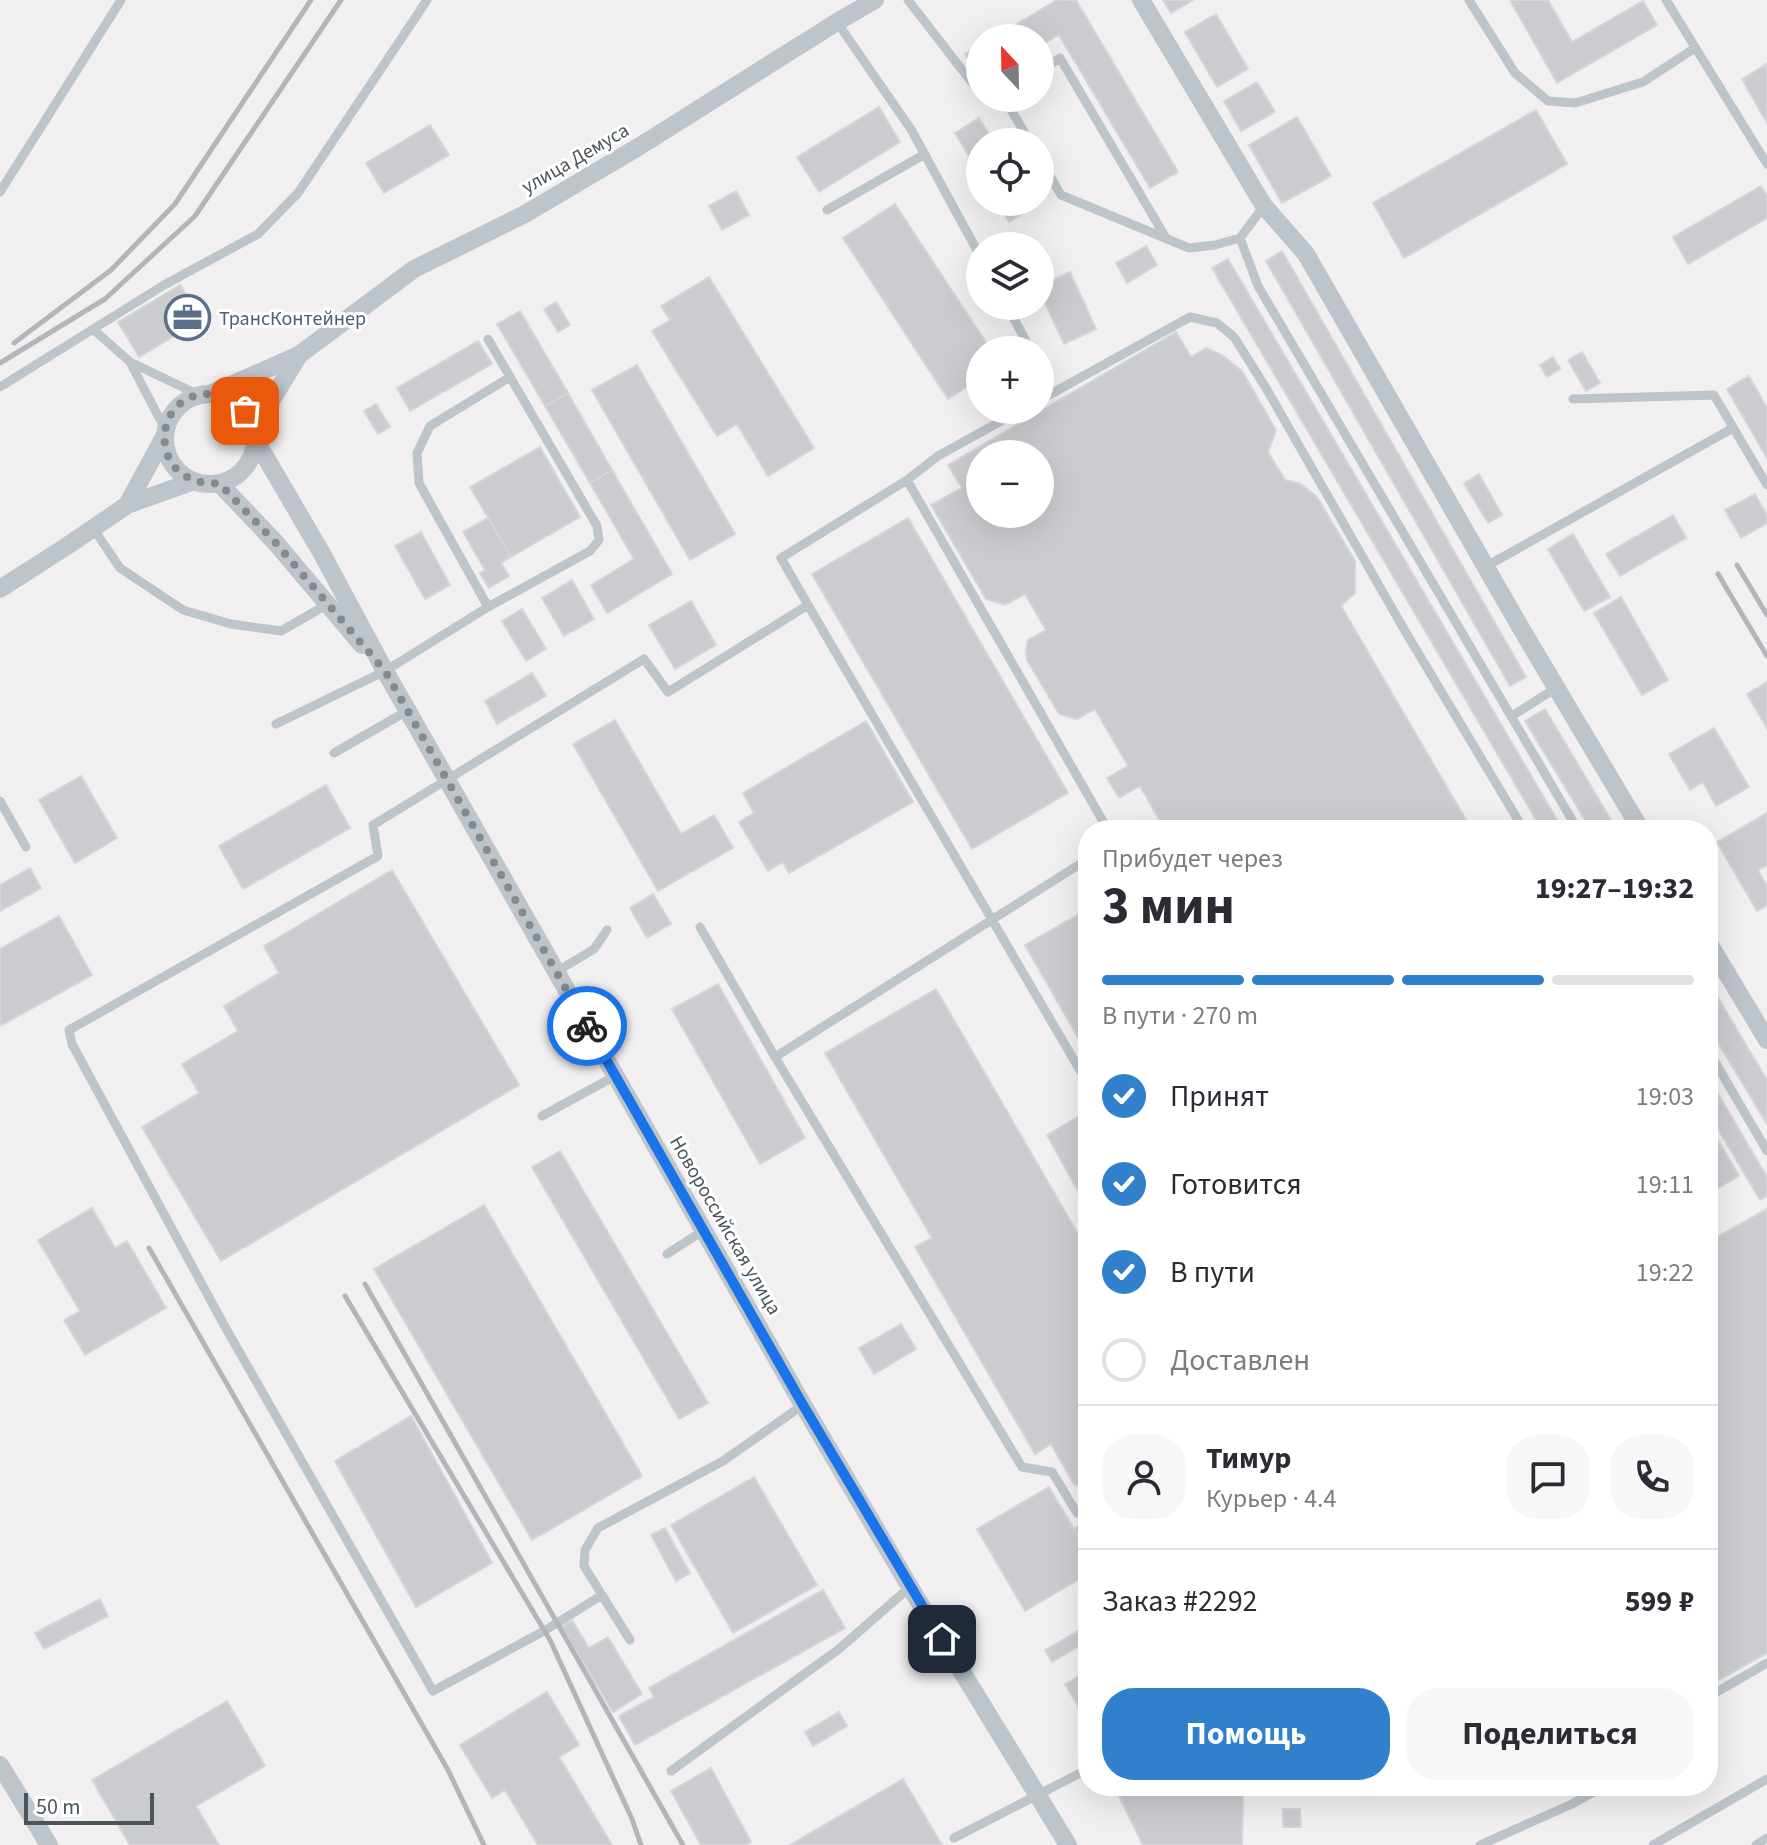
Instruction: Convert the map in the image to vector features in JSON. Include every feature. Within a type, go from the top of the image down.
[{"type":"street","name":"улица Демуса","points":[[299,355],[414,269],[525,214],[875,0]]},
{"type":"street","points":[[1141,0],[1264,206],[1306,254],[1485,567],[1635,820]]},
{"type":"street","points":[[127,505],[169,419],[181,403],[299,355]]},
{"type":"street","points":[[165,432],[166,449],[174,467],[181,474],[194,481],[219,483],[237,474],[253,450],[254,434],[299,355]]},
{"type":"street","points":[[205,394],[229,398],[245,411],[254,434],[385,671]]},
{"type":"street","points":[[0,589],[127,505],[194,481]]},
{"type":"street","points":[[219,483],[275,542],[385,671]]},
{"type":"street","name":"Новороссийская улица","points":[[385,671],[803,1405],[1068,1845]]},
{"type":"street","points":[[1718,959],[1767,1040]]},
{"type":"street","points":[[0,1765],[49,1845]]},
{"type":"street","name":"Новороссийская улица","points":[[1038,1795],[1056,1845]]},
{"type":"lane","points":[[0,192],[121,0]]},
{"type":"lane","points":[[0,387],[164,285],[258,234],[298,193],[427,0]]},
{"type":"lane","points":[[908,0],[966,75]]},
{"type":"lane","points":[[1469,0],[1515,73],[1548,101],[1575,103],[1643,82],[1695,48]]},
{"type":"lane","points":[[1666,0],[1767,164]]},
{"type":"lane","points":[[837,22],[912,131],[967,232]]},
{"type":"lane","points":[[1054,62],[1060,58],[1166,238]]},
{"type":"lane","points":[[827,210],[925,154]]},
{"type":"lane","points":[[1054,183],[1061,195],[1189,248],[1240,238],[1264,206]]},
{"type":"lane","points":[[1240,238],[1258,286],[1572,820]]},
{"type":"lane","points":[[1054,392],[1190,317],[1217,323],[1234,337],[1518,820]]},
{"type":"lane","points":[[93,329],[130,362],[205,394]]},
{"type":"lane","points":[[276,724],[385,671],[488,607],[590,551],[599,540],[597,526],[488,339]]},
{"type":"lane","points":[[130,362],[165,432]]},
{"type":"lane","points":[[488,607],[419,483],[417,453],[430,426],[510,377]]},
{"type":"lane","points":[[1573,399],[1714,395],[1767,485]]},
{"type":"lane","points":[[996,424],[938,456],[907,480],[781,558],[1078,1067]]},
{"type":"lane","points":[[1485,567],[1733,428]]},
{"type":"lane","points":[[907,480],[1102,820]]},
{"type":"lane","points":[[93,528],[120,568],[183,610],[231,624],[281,631],[328,604]]},
{"type":"lane","points":[[602,1595],[544,1631],[433,1691],[224,1325],[72,1044],[69,1030],[378,856],[373,825],[644,659],[668,692],[808,605]]},
{"type":"lane","points":[[1512,716],[1556,688]]},
{"type":"lane","points":[[334,753],[407,711]]},
{"type":"lane","points":[[0,801],[26,847]]},
{"type":"lane","points":[[775,1057],[1078,865]]},
{"type":"lane","points":[[700,927],[1022,1467],[1052,1472],[1078,1512]]},
{"type":"lane","points":[[556,972],[594,949],[607,930]]},
{"type":"lane","points":[[1718,1067],[1767,1151]]},
{"type":"lane","points":[[542,1116],[615,1076]]},
{"type":"lane","points":[[667,1254],[704,1230]]},
{"type":"lane","points":[[630,1640],[584,1566],[585,1550],[598,1528],[723,1461],[803,1405]]},
{"type":"lane","points":[[671,1771],[839,1649],[910,1587]]},
{"type":"lane","points":[[1718,1691],[1767,1663]]},
{"type":"lane","points":[[954,1838],[1078,1774]]},
{"type":"lane","points":[[1653,1845],[1767,1779]]},
{"type":"lane","points":[[1480,1845],[1586,1796]]},
{"type":"lane","points":[[1756,1845],[1767,1838]]},
{"type":"building","points":[[1057,0],[1076,0],[1178,172],[1150,188],[1059,35],[1054,38],[1054,24],[1017,24]]},
{"type":"building","points":[[1163,0],[1193,0],[1171,13]]},
{"type":"building","points":[[1510,0],[1548,0],[1572,42],[1643,1],[1657,25],[1557,83]]},
{"type":"building","points":[[1216,14],[1248,69],[1217,87],[1185,32]]},
{"type":"building","points":[[1767,64],[1767,123],[1742,79]]},
{"type":"building","points":[[1257,82],[1275,112],[1241,131],[1224,101]]},
{"type":"building","points":[[879,107],[900,142],[819,192],[797,157]]},
{"type":"building","points":[[1536,110],[1567,164],[1404,258],[1373,203]]},
{"type":"building","points":[[1297,117],[1331,176],[1282,203],[1249,145]]},
{"type":"building","points":[[979,118],[985,128],[966,128],[966,151],[955,133]]},
{"type":"building","points":[[430,125],[449,155],[384,193],[366,163]]},
{"type":"building","points":[[1761,186],[1767,196],[1767,218],[1688,264],[1673,237]]},
{"type":"building","points":[[736,191],[749,215],[722,230],[709,206]]},
{"type":"building","points":[[895,204],[966,312],[966,320],[971,320],[982,336],[966,336],[966,387],[948,399],[843,238]]},
{"type":"building","points":[[1005,216],[1019,216],[1009,222]]},
{"type":"building","points":[[1146,246],[1157,265],[1127,283],[1116,263]]},
{"type":"building","points":[[1282,251],[1526,677],[1510,686],[1266,261]]},
{"type":"building","points":[[1228,259],[1557,820],[1536,820],[1212,268]]},
{"type":"building","points":[[1070,272],[1096,329],[1064,344],[1053,320],[1054,279]]},
{"type":"building","points":[[709,277],[814,448],[768,476],[737,424],[717,436],[652,331],[670,320],[661,306]]},
{"type":"building","points":[[180,285],[201,320],[139,357],[118,322]]},
{"type":"building","points":[[556,302],[570,325],[558,332],[544,309]]},
{"type":"building","points":[[520,311],[568,393],[545,406],[497,324]]},
{"type":"building","points":[[1176,332],[1191,357],[1206,348],[1222,355],[1242,371],[1276,430],[1268,452],[1285,480],[1301,484],[1317,497],[1355,561],[1355,593],[1341,606],[1466,820],[1159,820],[1140,786],[1119,798],[1107,778],[1128,766],[1095,709],[1077,719],[1059,714],[1027,660],[1028,640],[1046,630],[1025,594],[1005,605],[986,599],[931,505],[962,488],[948,465],[966,454],[966,528],[1054,528],[1054,440],[991,440],[1018,424],[1054,424],[1054,403]]},
{"type":"building","points":[[478,341],[492,364],[410,411],[397,388]]},
{"type":"building","points":[[1582,352],[1600,383],[1586,391],[1568,360]]},
{"type":"building","points":[[1553,357],[1560,369],[1547,377],[1540,365]]},
{"type":"building","points":[[637,365],[735,534],[690,560],[592,390]]},
{"type":"building","points":[[1749,376],[1767,408],[1767,458],[1727,389]]},
{"type":"building","points":[[568,393],[612,470],[590,483],[545,406]]},
{"type":"building","points":[[376,404],[390,427],[378,434],[364,411]]},
{"type":"building","points":[[540,447],[580,517],[511,557],[470,487]]},
{"type":"building","points":[[612,470],[672,574],[607,613],[591,585],[634,559],[590,483]]},
{"type":"building","points":[[1479,474],[1502,515],[1488,523],[1464,483]]},
{"type":"building","points":[[1755,494],[1767,515],[1767,523],[1741,538],[1725,510]]},
{"type":"building","points":[[1673,515],[1686,538],[1620,576],[1606,554]]},
{"type":"building","points":[[488,518],[511,557],[501,563],[509,576],[489,588],[480,573],[485,570],[463,532]]},
{"type":"building","points":[[908,518],[1068,793],[972,849],[812,574]]},
{"type":"building","points":[[421,532],[450,585],[425,599],[395,546]]},
{"type":"building","points":[[1573,534],[1610,597],[1584,611],[1548,549]]},
{"type":"building","points":[[572,580],[594,619],[564,636],[542,598]]},
{"type":"building","points":[[1621,597],[1668,680],[1642,695],[1594,613]]},
{"type":"building","points":[[691,601],[716,645],[675,669],[649,625]]},
{"type":"building","points":[[522,609],[546,649],[526,661],[502,621]]},
{"type":"building","points":[[532,673],[546,696],[497,724],[485,701]]},
{"type":"building","points":[[1767,682],[1767,728],[1747,694]]},
{"type":"building","points":[[1545,709],[1611,820],[1585,820],[1525,721]]},
{"type":"building","points":[[615,720],[681,834],[714,815],[733,848],[658,891],[573,744]]},
{"type":"building","points":[[866,721],[913,802],[789,873],[783,862],[768,871],[739,822],[754,813],[743,793]]},
{"type":"building","points":[[1714,728],[1749,787],[1716,806],[1703,782],[1690,790],[1669,754]]},
{"type":"building","points":[[81,776],[117,838],[75,863],[39,800]]},
{"type":"building","points":[[326,785],[350,828],[243,889],[219,846]]},
{"type":"building","points":[[1767,813],[1767,865],[1758,870],[1767,886],[1767,905],[1757,911],[1718,841]]},
{"type":"building","points":[[30,868],[41,888],[0,911],[0,885]]},
{"type":"building","points":[[392,870],[519,1085],[221,1261],[142,1127],[199,1093],[182,1064],[238,1031],[224,1006],[279,973],[264,946]]},
{"type":"building","points":[[653,894],[671,924],[647,938],[630,908]]},
{"type":"building","points":[[1078,915],[1078,1038],[1025,945]]},
{"type":"building","points":[[59,916],[92,975],[0,1026],[0,949]]},
{"type":"building","points":[[718,984],[805,1138],[760,1164],[672,1009]]},
{"type":"building","points":[[936,989],[1078,1234],[1078,1484],[1075,1486],[1051,1444],[1035,1454],[915,1247],[932,1238],[825,1053]]},
{"type":"building","points":[[1718,998],[1767,1080],[1767,1124],[1718,1043]]},
{"type":"building","points":[[1718,1094],[1767,1177],[1767,1196],[1760,1200],[1718,1129]]},
{"type":"building","points":[[1078,1117],[1078,1191],[1047,1135]]},
{"type":"building","points":[[1718,1140],[1739,1176],[1718,1188]]},
{"type":"building","points":[[560,1151],[708,1403],[679,1419],[532,1167]]},
{"type":"building","points":[[484,1205],[642,1476],[532,1540],[374,1269]]},
{"type":"building","points":[[92,1208],[115,1248],[127,1241],[166,1308],[85,1355],[64,1320],[80,1311],[38,1240]]},
{"type":"building","points":[[1767,1209],[1767,1653],[1718,1680],[1718,1236]]},
{"type":"building","points":[[901,1324],[916,1349],[874,1374],[859,1348]]},
{"type":"building","points":[[411,1416],[492,1563],[416,1607],[335,1461]]},
{"type":"building","points":[[754,1477],[817,1585],[733,1633],[671,1525]]},
{"type":"building","points":[[1049,1487],[1078,1536],[1078,1580],[1025,1611],[977,1529]]},
{"type":"building","points":[[665,1528],[690,1573],[676,1581],[651,1535]]},
{"type":"building","points":[[823,1590],[845,1628],[635,1745],[619,1716],[654,1697],[649,1688]]},
{"type":"building","points":[[100,1599],[108,1616],[44,1649],[35,1633]]},
{"type":"building","points":[[572,1620],[589,1648],[608,1637],[642,1694],[613,1712],[561,1626]]},
{"type":"building","points":[[1078,1631],[1078,1647],[1052,1662],[1045,1650]]},
{"type":"building","points":[[1078,1677],[1078,1706],[1065,1684]]},
{"type":"building","points":[[547,1692],[579,1745],[559,1757],[612,1845],[538,1845],[505,1790],[492,1798],[460,1745]]},
{"type":"building","points":[[227,1701],[265,1766],[196,1806],[219,1845],[130,1845],[92,1780]]},
{"type":"building","points":[[839,1712],[847,1726],[813,1746],[805,1732]]},
{"type":"building","points":[[711,1768],[751,1842],[746,1845],[701,1845],[671,1791]]},
{"type":"building","points":[[903,1779],[942,1845],[790,1845]]},
{"type":"building","points":[[1119,1796],[1243,1797],[1242,1845],[1143,1845]]},
{"type":"building","points":[[1283,1809],[1300,1809],[1301,1827],[1283,1827]]},
{"type":"railway","points":[[14,343],[111,270],[175,204],[311,0]]},
{"type":"railway","points":[[0,363],[105,299],[195,216],[341,0]]},
{"type":"railway","points":[[1737,565],[1767,615]]},
{"type":"railway","points":[[1718,574],[1767,656]]},
{"type":"railway","points":[[149,1248],[448,1770],[484,1845]]},
{"type":"railway","points":[[365,1284],[683,1845]]},
{"type":"railway","points":[[345,1296],[550,1640],[641,1845]]},
{"type":"way so far","points":[[245,411],[220,395],[199,395],[181,403],[165,429],[166,449],[174,467],[199,483],[219,483],[275,542],[385,671],[587,1026]]},
{"type":"place","name":"ТрансКонтейнер","points":[[188,318]]},
{"type":"route","points":[[587,1026],[803,1405],[942,1639]]}]
